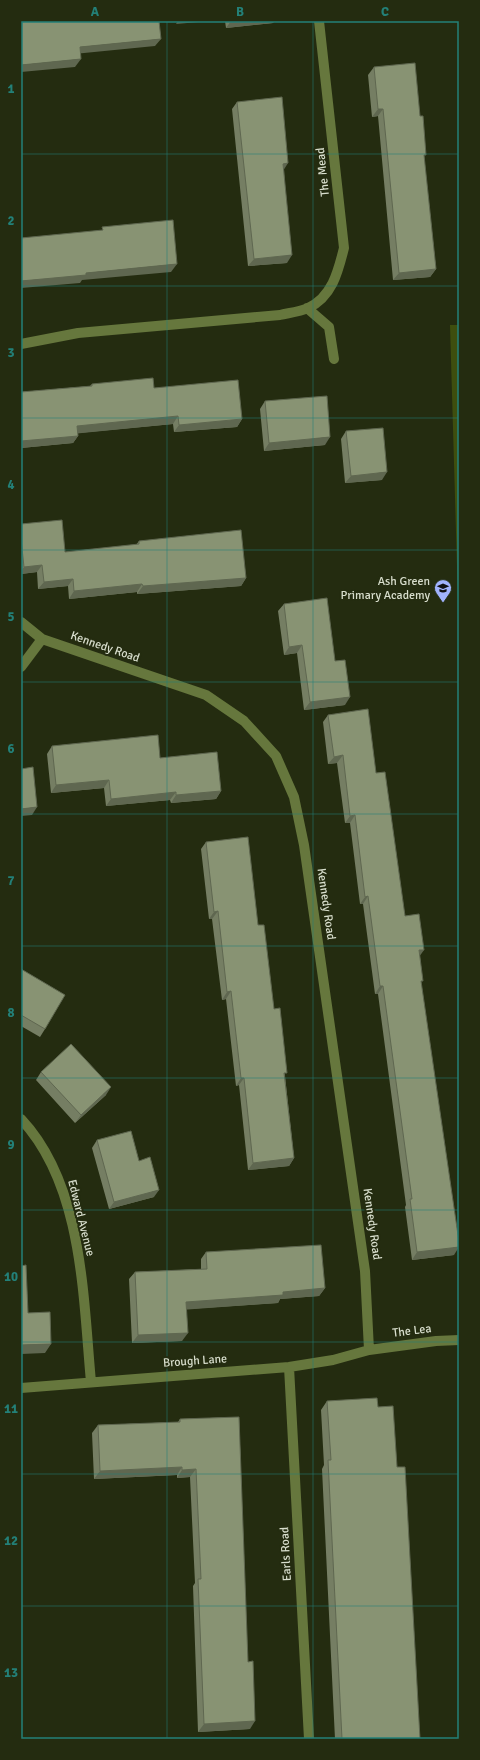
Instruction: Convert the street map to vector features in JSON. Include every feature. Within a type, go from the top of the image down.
[{"type":"street","name":"The Mead","points":[[21,344],[78,333],[280,315],[308,308],[326,294],[338,272],[344,248],[319,21]]},
{"type":"street","points":[[308,308],[329,327],[334,359]]},
{"type":"street","name":"Kennedy Road","points":[[21,622],[42,639],[206,695],[244,721],[276,756],[294,797],[304,845],[365,1271],[369,1350]]},
{"type":"street","points":[[21,667],[42,639]]},
{"type":"street","name":"Edward Avenue","points":[[21,1119],[41,1144],[60,1181],[79,1255],[91,1382]]},
{"type":"street","name":"The Lea","points":[[369,1350],[436,1341],[459,1340]]},
{"type":"street","name":"Brough Lane","points":[[21,1388],[289,1367],[333,1360],[369,1350]]},
{"type":"street","name":"Earls Road","points":[[289,1367],[309,1739]]},
{"type":"green space","points":[[450,325],[459,325],[459,601],[458,601]]},
{"type":"building","points":[[159,21],[161,39],[80,47],[81,59],[21,65],[21,22]]},
{"type":"building","points":[[415,63],[420,116],[423,116],[426,155],[424,155],[436,269],[399,273],[383,109],[378,109],[374,67]]},
{"type":"building","points":[[282,97],[288,163],[283,164],[292,255],[254,259],[237,102]]},
{"type":"building","points":[[173,220],[177,264],[21,281],[21,238],[103,230],[102,227]]},
{"type":"building","points":[[153,378],[154,388],[238,380],[242,419],[179,425],[178,416],[77,426],[78,436],[21,441],[21,392],[92,386],[92,384]]},
{"type":"building","points":[[327,396],[330,437],[269,443],[265,401]]},
{"type":"building","points":[[383,428],[387,472],[351,476],[346,431]]},
{"type":"building","points":[[62,520],[65,552],[139,544],[139,541],[241,530],[246,578],[143,586],[142,584],[74,591],[73,579],[44,582],[42,565],[24,567],[21,524]]},
{"type":"building","points":[[327,598],[335,661],[345,660],[350,697],[310,702],[302,645],[289,647],[284,604]]},
{"type":"building","points":[[368,709],[376,773],[385,772],[405,916],[419,914],[424,950],[419,950],[423,981],[421,981],[459,1247],[417,1252],[410,1199],[412,1199],[383,986],[380,986],[368,896],[365,897],[355,815],[350,816],[343,755],[334,757],[328,715]]},
{"type":"building","points":[[158,735],[160,758],[217,752],[221,791],[176,795],[176,792],[111,799],[109,780],[56,785],[52,746]]},
{"type":"building","points":[[33,767],[37,807],[21,809],[21,769]]},
{"type":"building","points":[[248,837],[258,925],[264,925],[274,1009],[280,1008],[287,1073],[284,1073],[294,1158],[253,1163],[244,1078],[241,1078],[231,991],[227,992],[218,911],[214,912],[206,842]]},
{"type":"building","points":[[21,969],[65,995],[45,1029],[21,1015]]},
{"type":"building","points":[[71,1044],[111,1087],[81,1115],[41,1072]]},
{"type":"building","points":[[131,1131],[139,1161],[150,1157],[159,1190],[114,1202],[97,1140]]},
{"type":"building","points":[[321,1245],[325,1288],[283,1292],[283,1295],[186,1302],[188,1333],[138,1335],[135,1272],[207,1269],[206,1252]]},
{"type":"building","points":[[26,1265],[28,1313],[50,1312],[51,1344],[21,1345],[21,1266]]},
{"type":"building","points":[[377,1398],[378,1407],[393,1406],[397,1467],[405,1467],[420,1739],[342,1739],[328,1460],[331,1460],[327,1401]]},
{"type":"building","points":[[239,1417],[248,1662],[253,1661],[255,1721],[204,1724],[198,1579],[201,1579],[196,1469],[182,1470],[182,1467],[100,1471],[98,1425],[180,1422],[180,1419]]},
{"type":"place","name":"Ash Green Primary Academy","points":[[443,603]]}]
